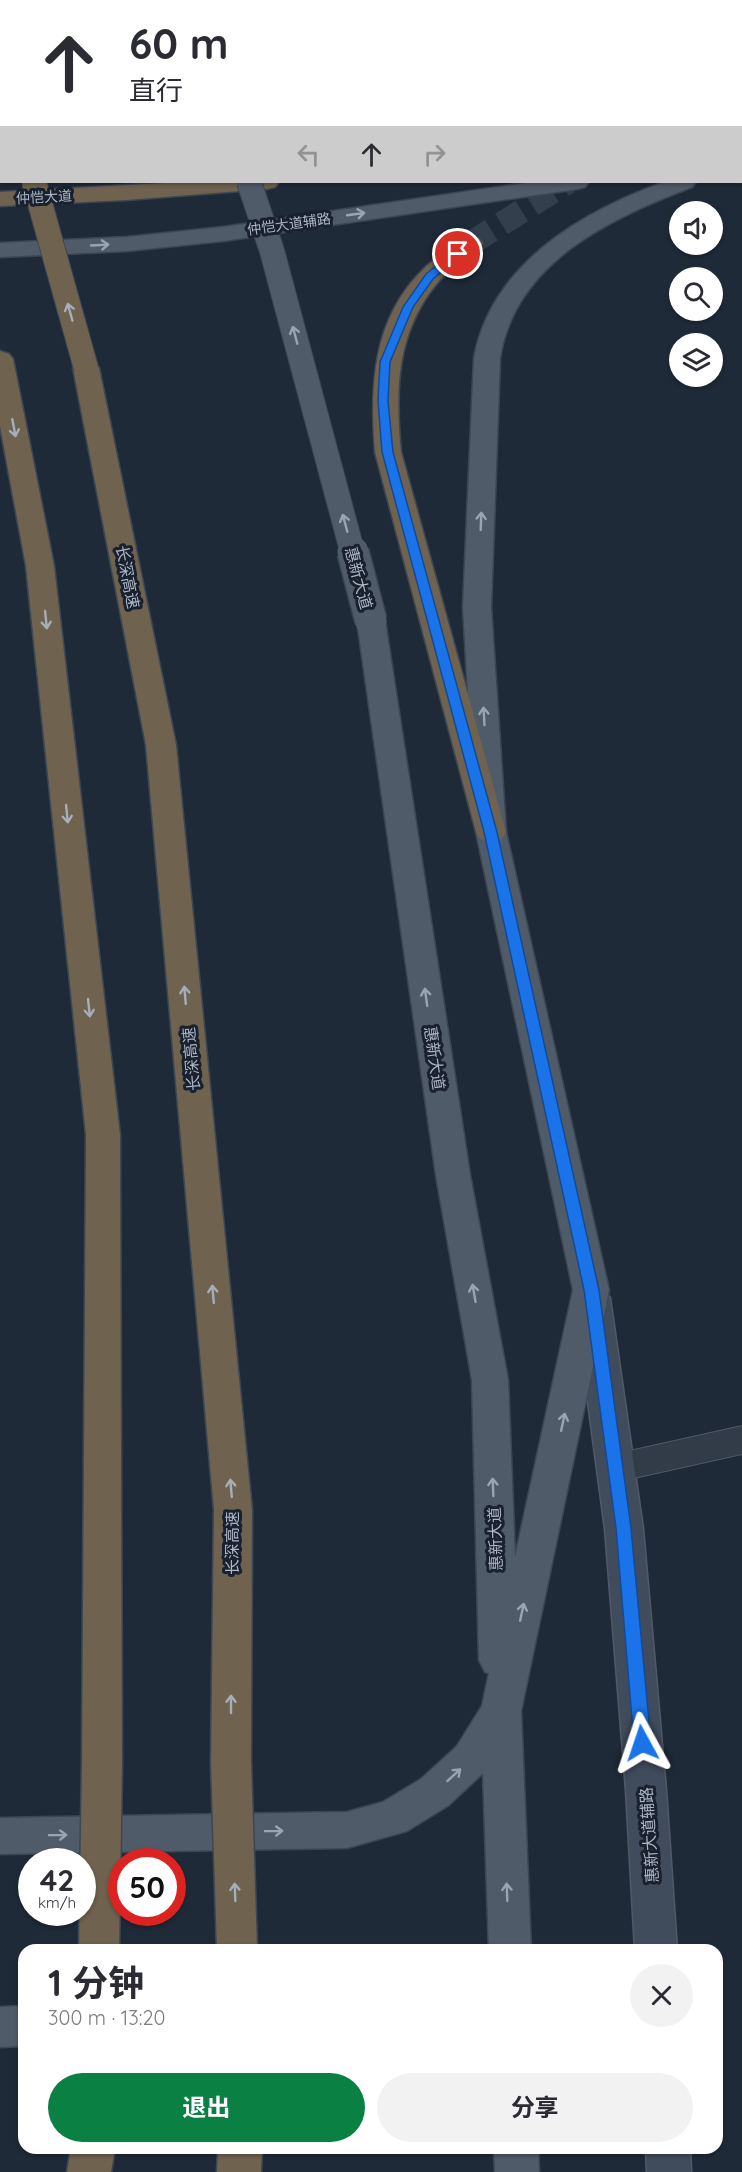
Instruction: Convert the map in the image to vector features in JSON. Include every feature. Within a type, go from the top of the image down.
[{"type":"highway","name":"长深高速","points":[[34,183],[86,368],[161,745],[233,1510],[231,1762],[237,1944]]},
{"type":"highway","name":"仲恺大道","points":[[0,199],[126,193],[254,183]]},
{"type":"highway","points":[[471,243],[430,277],[408,307],[385,362],[383,401],[388,452],[491,832]]},
{"type":"highway","points":[[1,365],[40,566],[103,1136],[102,1764],[99,1944]]},
{"type":"highway","points":[[89,2172],[92,2154]]},
{"type":"highway","points":[[239,2172],[240,2154]]},
{"type":"main road","name":"惠新大道","points":[[249,183],[272,251],[371,621],[453,1175],[490,1380],[510,1944]]},
{"type":"main road","name":"仲恺大道辅路","points":[[0,250],[127,244],[223,234],[570,183]]},
{"type":"main road","points":[[0,1836],[347,1830],[393,1818],[435,1792],[471,1759],[501,1711],[591,1290],[491,832],[477,607],[487,358],[495,323],[516,289],[545,257],[611,212],[645,196],[681,183]]},
{"type":"main road","name":"惠新大道辅路","points":[[591,1290],[624,1528],[646,1790],[656,1944]]},
{"type":"main road","points":[[0,2027],[18,2026]]},
{"type":"main road","points":[[668,2154],[669,2172]]},
{"type":"lane","points":[[616,1468],[742,1440]]},
{"type":"tunnel","points":[[471,243],[566,183]]},
{"type":"route","points":[[458,254],[430,277],[408,307],[385,362],[383,401],[388,452],[491,832],[591,1290],[624,1528],[642,1743]]}]
